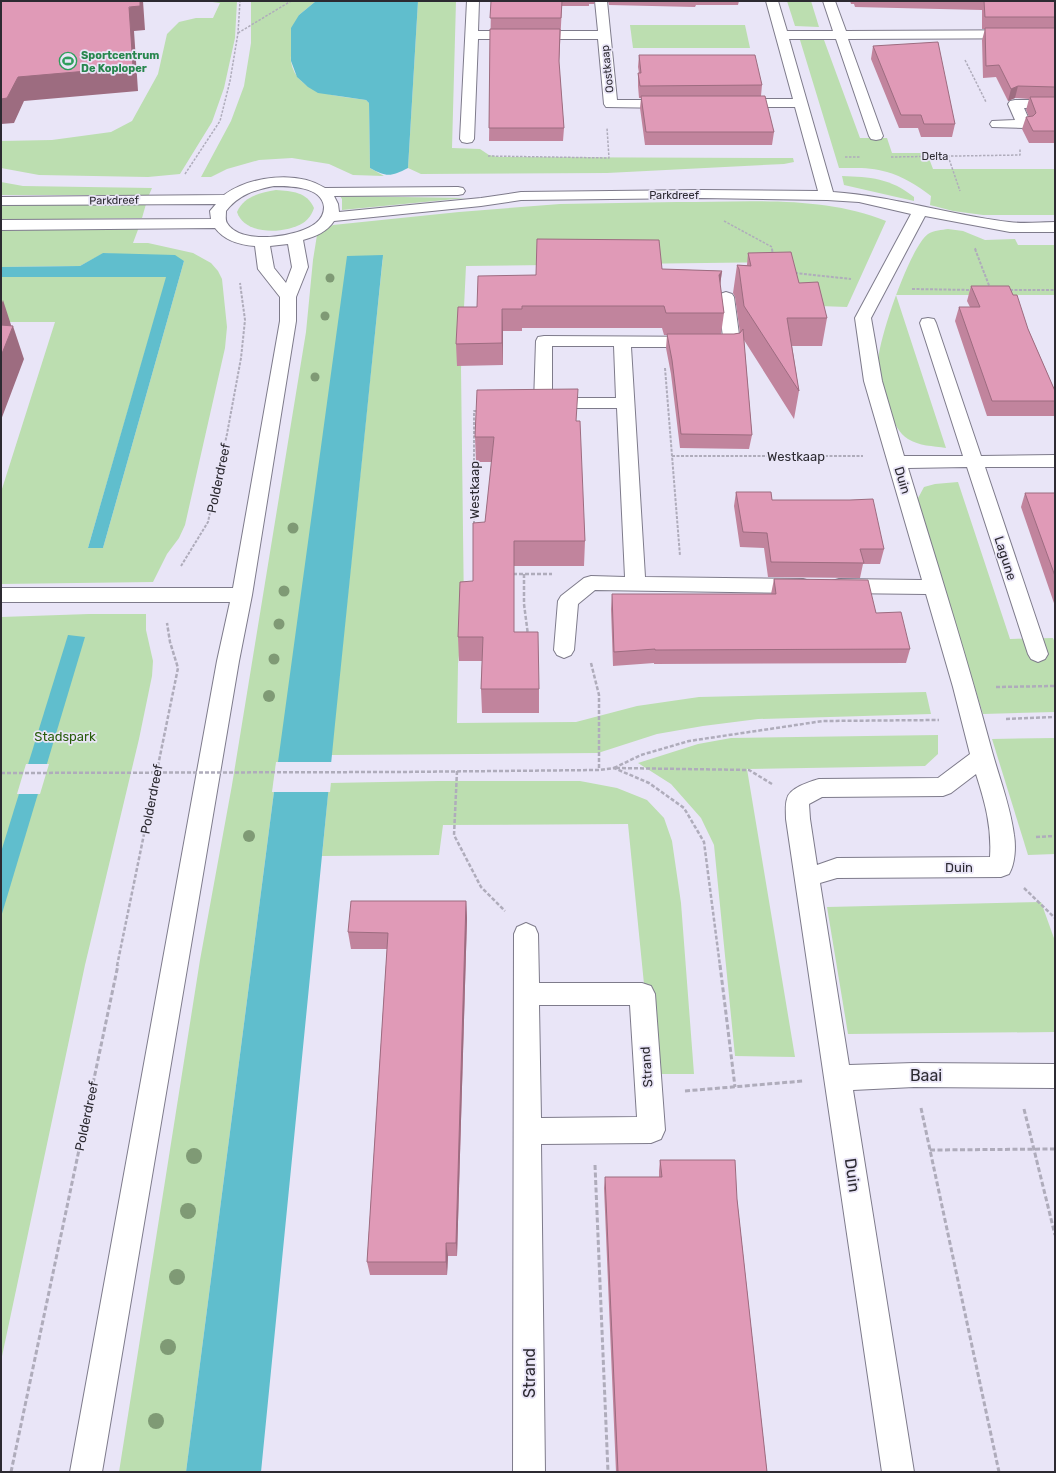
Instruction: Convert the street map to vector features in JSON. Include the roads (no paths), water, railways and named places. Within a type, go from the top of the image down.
[{"type":"street","points":[[467,139],[473,1]]},
{"type":"street","name":"Oostkaap","points":[[600,1],[611,104],[682,104]]},
{"type":"street","points":[[772,1],[802,103],[826,196]]},
{"type":"street","points":[[829,1],[876,136]]},
{"type":"street","points":[[782,35],[1055,34]]},
{"type":"street","name":"Oostkaap","points":[[472,35],[604,35]]},
{"type":"street","points":[[722,104],[802,103]]},
{"type":"street","points":[[996,124],[1024,124],[1015,104],[1055,104]]},
{"type":"street","points":[[274,182],[293,182],[310,186],[323,192],[330,200],[332,208],[330,217],[320,227],[304,236],[282,241],[262,242],[243,239],[228,232],[219,223],[218,211],[226,199],[239,191],[250,187],[274,182]]},
{"type":"street","name":"Parkdreef","points":[[323,192],[481,191],[521,196],[694,194],[826,196],[856,205],[918,215],[972,230],[990,230],[1010,227],[1055,227]]},
{"type":"street","name":"Parkdreef","points":[[330,217],[481,202],[521,196]]},
{"type":"street","name":"Parkdreef","points":[[1,201],[226,199]]},
{"type":"street","name":"Duin","points":[[806,878],[837,868],[1001,867],[1003,837],[995,797],[982,758],[974,720],[935,587],[873,381],[863,318],[918,215]]},
{"type":"street","name":"Parkdreef","points":[[1,225],[219,223]]},
{"type":"street","points":[[86,1472],[228,661],[242,595],[288,321],[288,297],[300,267],[295,238]]},
{"type":"street","points":[[262,242],[266,269],[288,297]]},
{"type":"street","points":[[625,403],[543,403],[544,341],[732,342],[726,297]]},
{"type":"street","name":"Lagune","points":[[928,323],[1038,654]]},
{"type":"street","points":[[622,342],[635,584]]},
{"type":"street","points":[[896,459],[974,462],[1055,461]]},
{"type":"street","points":[[564,650],[568,601],[591,583],[935,587]]},
{"type":"street","points":[[1,595],[242,595]]},
{"type":"street","name":"Duin","points":[[898,1472],[806,878],[798,819],[798,799],[819,788],[943,786],[982,758]]},
{"type":"street","name":"Strand","points":[[526,934],[529,1472]]},
{"type":"street","name":"Strand","points":[[527,994],[642,994],[651,1130],[527,1131]]},
{"type":"street","name":"Baai","points":[[838,1078],[914,1074],[1055,1076]]},
{"type":"water","points":[[316,1],[418,1],[408,168],[389,175],[380,173],[370,168],[369,103],[366,100],[318,93],[308,87],[297,77],[291,61],[291,28],[299,15]]},
{"type":"water","points":[[103,253],[175,255],[184,261],[103,548],[88,548],[166,277],[1,277],[1,267],[80,266]]},
{"type":"water","points":[[383,255],[261,1472],[186,1472],[275,784],[347,256]]},
{"type":"water","points":[[68,635],[85,637],[1,917],[1,852]]},
{"type":"place","name":"Sportcentrum De Koploper","points":[[68,61]]},
{"type":"park label","name":"Stadspark","points":[[65,736]]}]
